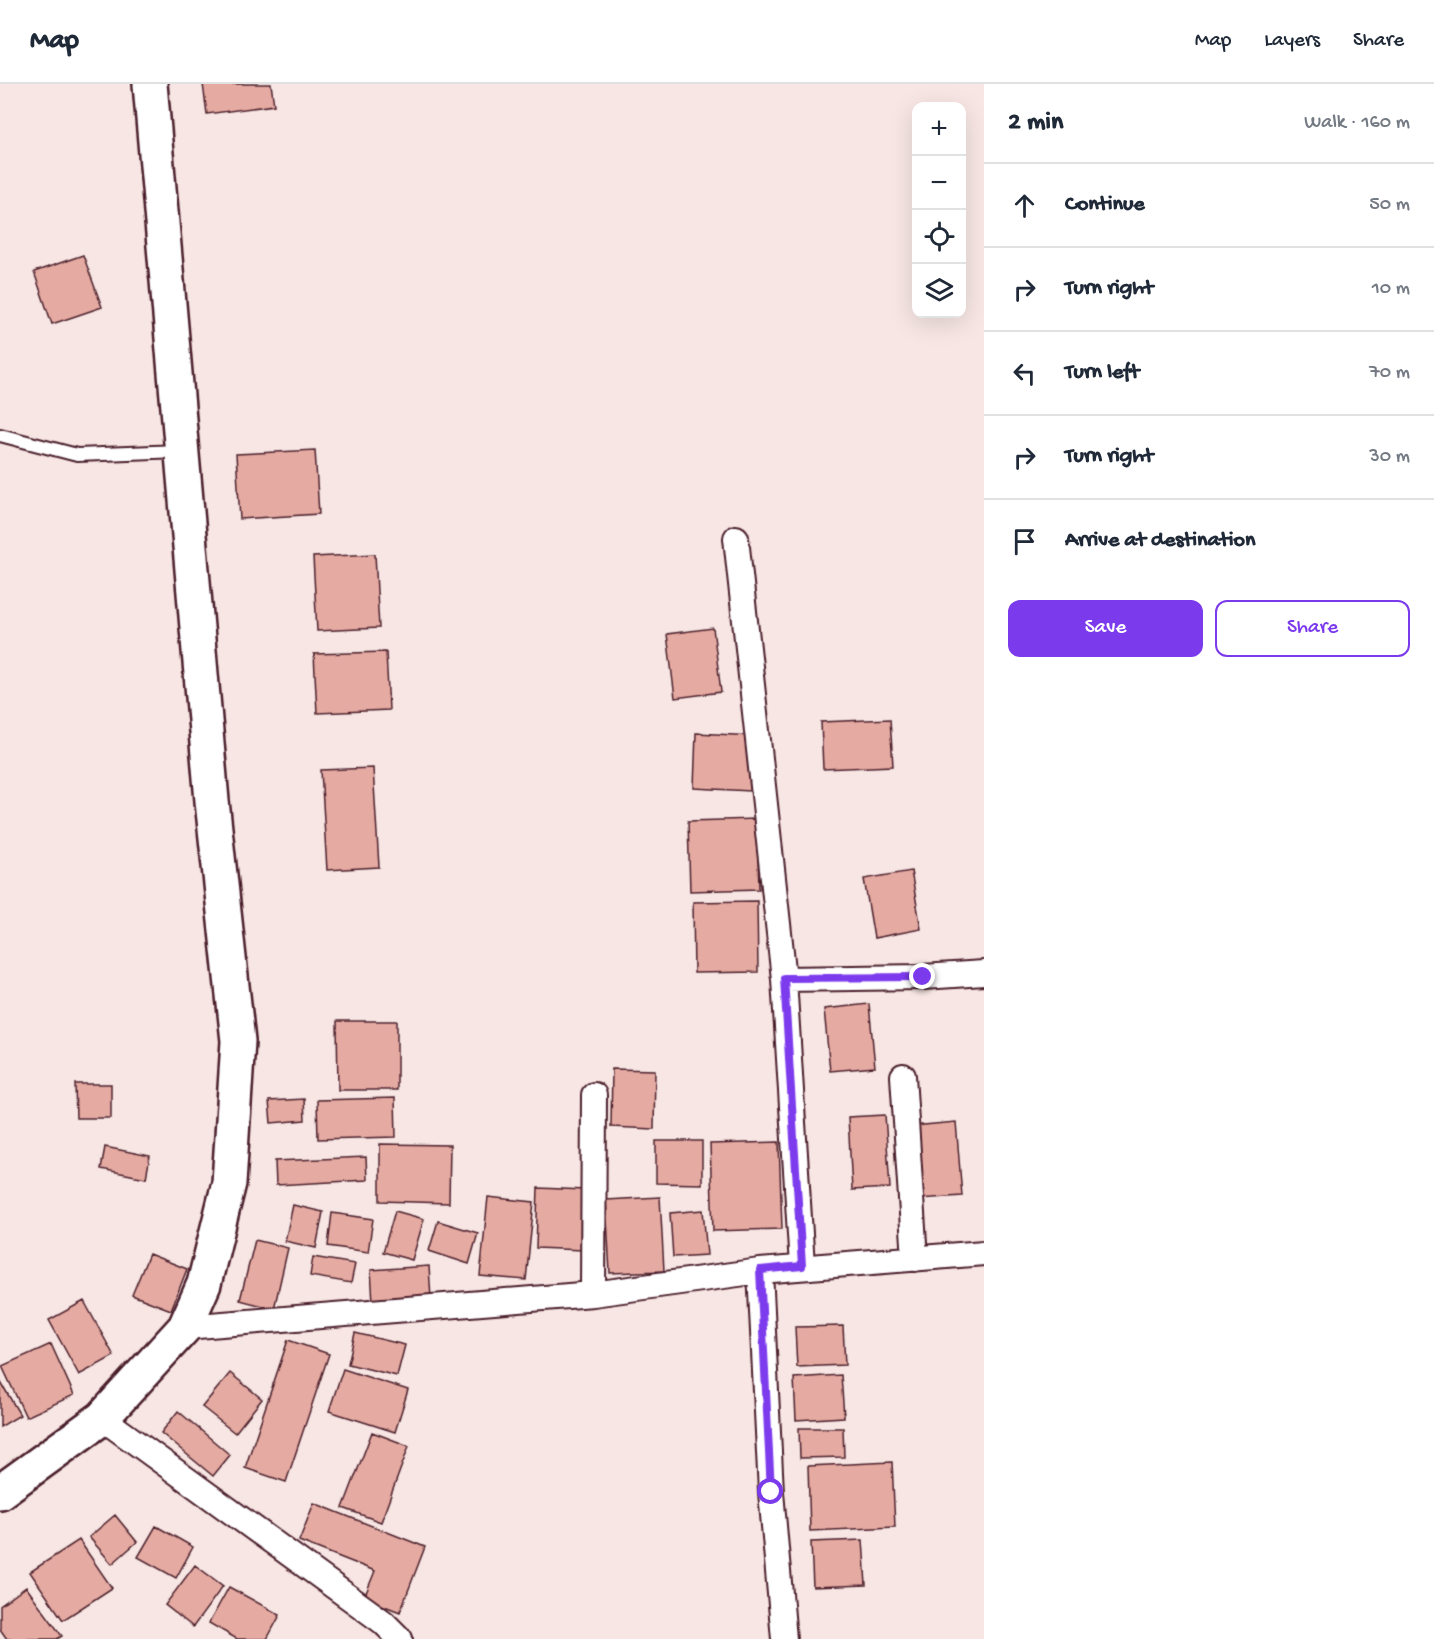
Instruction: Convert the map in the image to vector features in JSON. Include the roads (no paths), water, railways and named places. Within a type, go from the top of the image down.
[{"type":"highway","points":[[0,1492],[102,1418],[184,1327],[204,1284],[229,1183],[238,1041],[212,801],[184,450],[150,84]]},
{"type":"street","points":[[736,538],[784,978],[802,1266]]},
{"type":"street","points":[[784,978],[984,974]]},
{"type":"street","points":[[903,1076],[915,1259]]},
{"type":"street","points":[[593,1294],[594,1095]]},
{"type":"street","points":[[184,1327],[593,1294],[760,1270],[984,1253]]},
{"type":"street","points":[[760,1270],[771,1492],[784,1639]]},
{"type":"street","points":[[102,1418],[377,1631],[400,1639]]},
{"type":"lane","points":[[0,435],[77,455],[184,450]]}]
